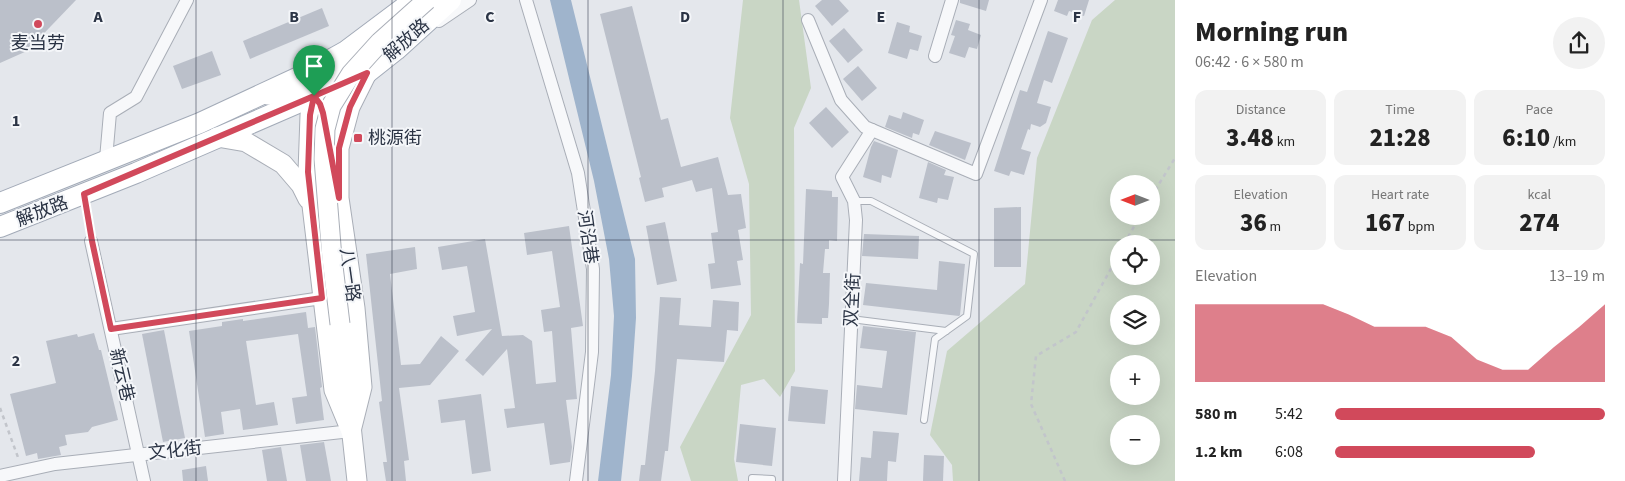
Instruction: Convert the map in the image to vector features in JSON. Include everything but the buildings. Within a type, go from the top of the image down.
[{"type":"main road","name":"解放路","points":[[0,203],[200,123],[301,76],[346,52],[414,0]]},
{"type":"main road","points":[[351,431],[332,258],[324,159],[325,129],[331,106],[351,74],[380,42],[427,0]]},
{"type":"main road","name":"解放路","points":[[0,227],[136,173],[367,73],[396,50],[451,0]]},
{"type":"main road","points":[[346,52],[328,73],[314,96],[308,138],[308,172],[334,390],[351,431]]},
{"type":"main road","name":"八一路","points":[[357,481],[351,431],[362,388],[355,308],[339,198],[339,148],[350,107],[367,73]]},
{"type":"main road","points":[[258,97],[288,91],[302,92],[314,96],[320,104],[323,113],[339,198]]},
{"type":"main road","points":[[217,137],[246,142],[283,164],[301,185],[312,209]]},
{"type":"street","points":[[106,159],[110,113],[136,97],[187,0]]},
{"type":"street","points":[[396,50],[470,0]]},
{"type":"street","name":"河沿巷","points":[[526,0],[578,173],[593,269],[592,352],[576,481]]},
{"type":"street","points":[[934,56],[952,0]]},
{"type":"street","points":[[808,20],[841,100],[865,127],[976,174],[1041,0]]},
{"type":"street","name":"双全街","points":[[844,481],[856,220],[854,201],[842,177],[872,130]]},
{"type":"street","name":"新云巷","points":[[92,241],[140,454],[144,481]]},
{"type":"street","points":[[111,329],[322,298]]},
{"type":"street","name":"文化街","points":[[0,476],[26,476],[55,464],[351,431]]},
{"type":"lane","points":[[854,201],[871,201],[974,254],[967,316],[935,338],[924,420]]},
{"type":"lane","points":[[851,319],[946,331]]},
{"type":"lane","points":[[752,481],[752,478],[772,479],[772,481]]},
{"type":"path","points":[[1160,182],[1175,158]]},
{"type":"path","points":[[84,194],[92,241]]},
{"type":"path","points":[[1064,481],[1031,404],[1036,356],[1076,332],[1110,270]]},
{"type":"path","points":[[0,408],[26,476]]},
{"type":"green space","points":[[743,0],[799,0],[811,88],[794,128],[795,371],[780,397],[764,379],[741,385],[734,459],[738,481],[691,481],[680,447],[751,315],[749,184],[730,118]]},
{"type":"green space","points":[[1115,0],[1175,0],[1175,481],[953,481],[952,465],[930,435],[947,351],[1025,284],[1037,158],[1092,20]]},
{"type":"water","points":[[550,0],[571,0],[635,259],[636,318],[621,481],[598,481],[611,375],[614,316],[609,259],[594,181]]},
{"type":"place","name":"麦当劳","points":[[38,24]]},
{"type":"place","name":"桃源街","points":[[358,138]]},
{"type":"route","points":[[314,96],[308,138],[308,172],[322,298],[111,329],[84,194],[314,96],[320,104],[323,113],[339,198],[339,148],[350,107],[367,73],[314,96]]}]
